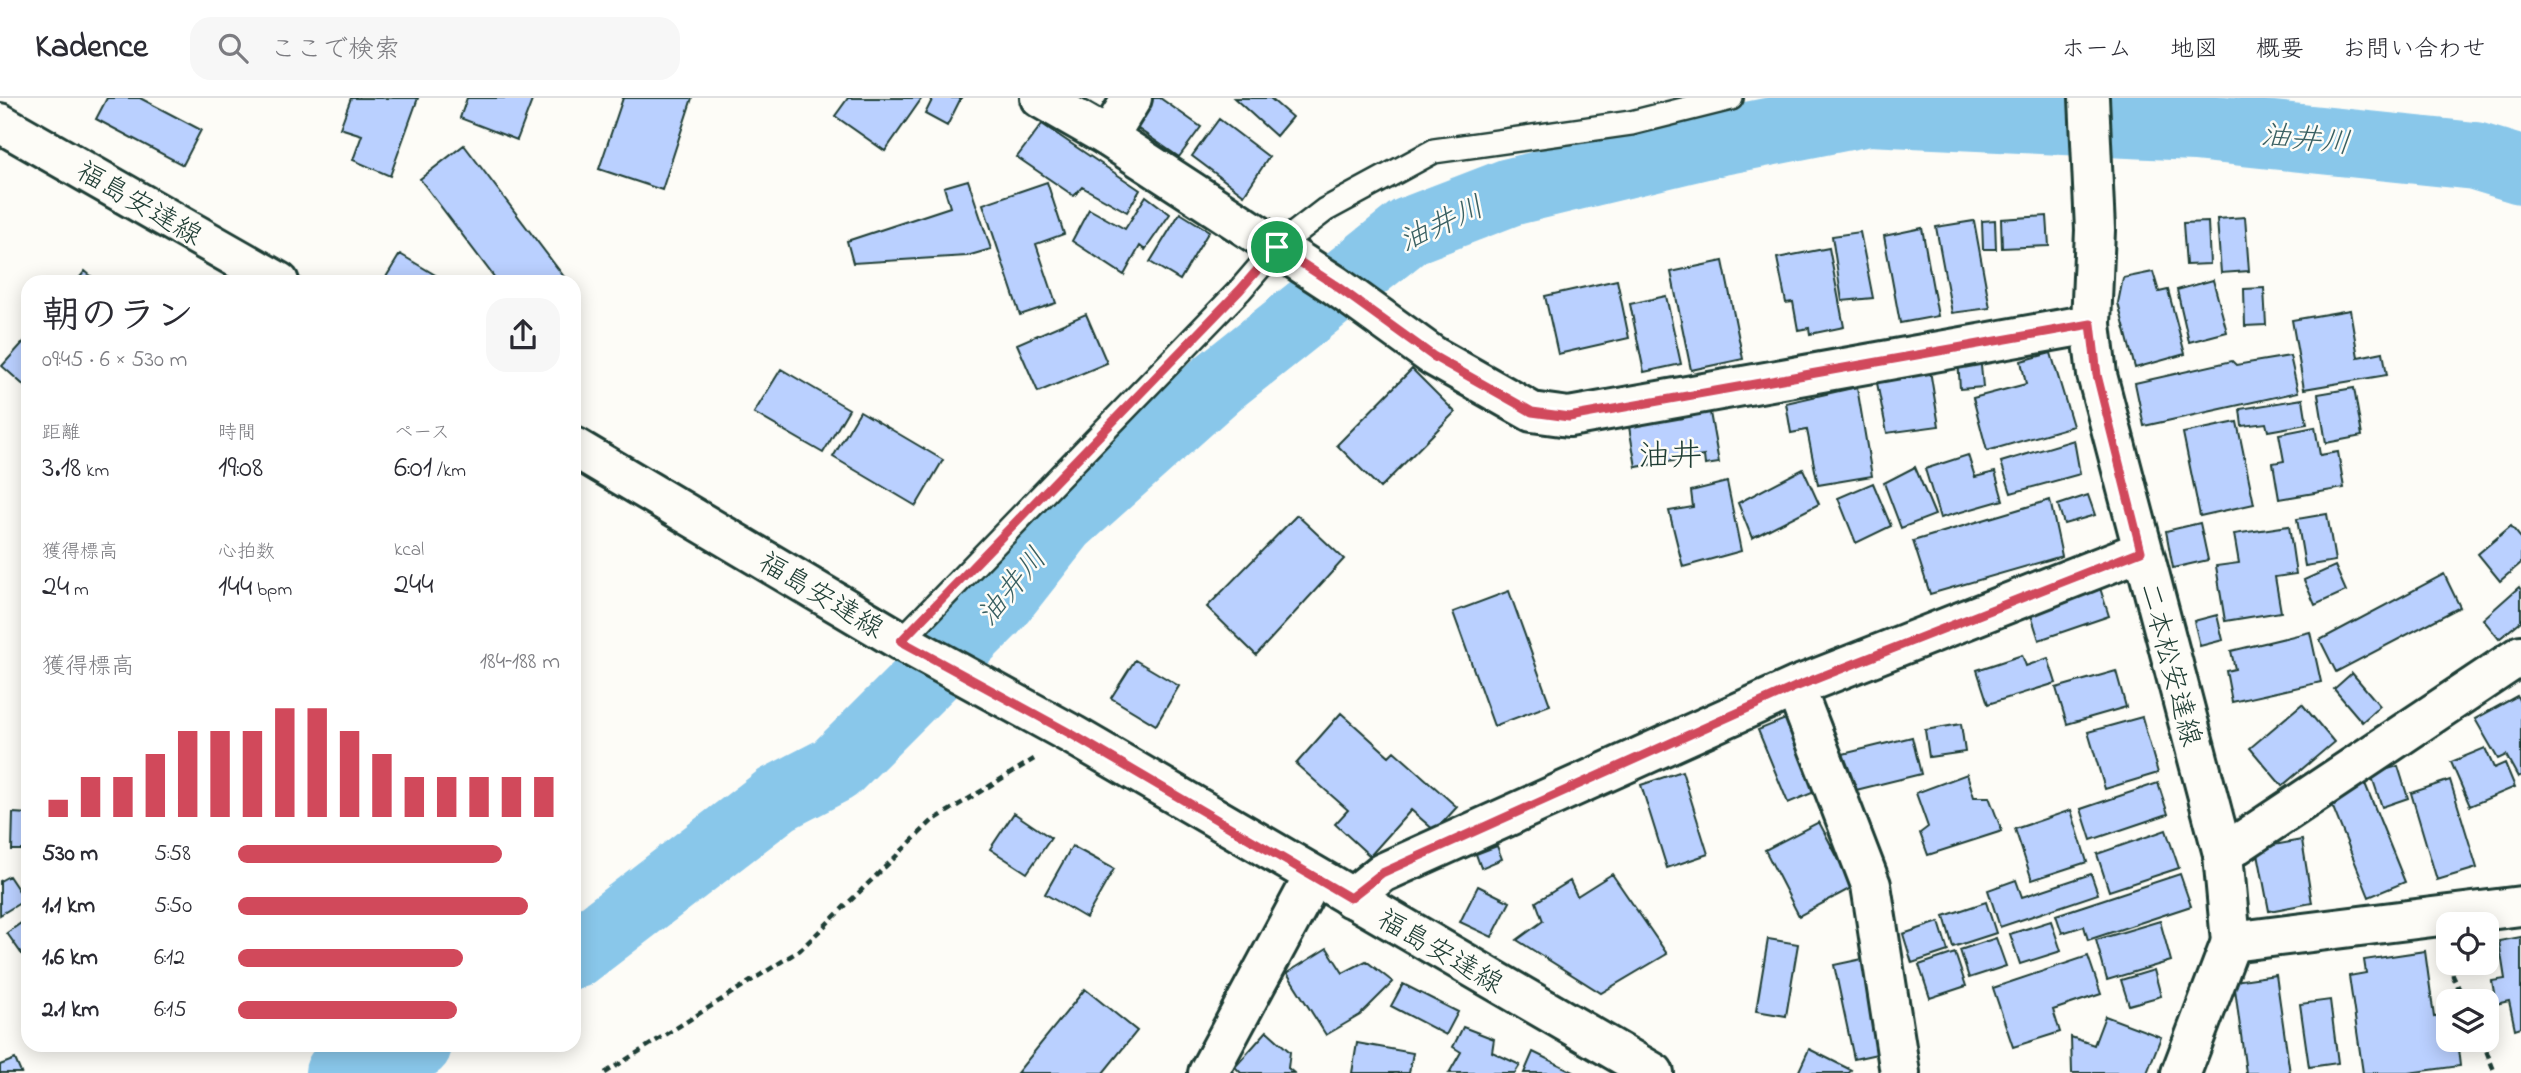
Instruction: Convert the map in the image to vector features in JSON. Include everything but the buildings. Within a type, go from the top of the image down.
[{"type":"main road","points":[[1040,98],[1108,136],[1335,285],[1433,356],[1532,412],[1569,417],[2091,324]]},
{"type":"main road","points":[[1108,136],[1132,98]]},
{"type":"main road","name":"二本松安達線","points":[[2089,98],[2095,230],[2091,324],[2097,375],[2141,551],[2223,854],[2231,942]]},
{"type":"main road","name":"福島安達線","points":[[0,123],[267,275]]},
{"type":"main road","name":"福島安達線","points":[[581,451],[901,641],[1067,732],[1654,1073]]},
{"type":"main road","points":[[1350,898],[1382,873],[1795,687],[2141,551]]},
{"type":"main road","points":[[2223,854],[2521,655]]},
{"type":"main road","points":[[1795,687],[1871,885],[1900,1073]]},
{"type":"main road","points":[[1208,1073],[1314,876]]},
{"type":"main road","points":[[2181,1073],[2231,942],[2521,906]]},
{"type":"lane","points":[[901,641],[1230,300],[1277,247],[1325,210],[1434,151],[1631,122],[1731,98]]},
{"type":"path","points":[[605,1073],[800,950],[932,821],[1067,732]]},
{"type":"path","points":[[2487,1052],[2495,1073]]},
{"type":"waterway","name":"油井川","points":[[581,950],[777,799],[835,769],[993,611],[1063,522],[1218,383],[1409,231],[1510,192],[1717,142],[1869,112],[2195,127],[2475,156],[2521,170]]},
{"type":"waterway","name":"油井川","points":[[339,1073],[398,1052]]},
{"type":"district","name":"油井","points":[[1670,454]]},
{"type":"route","points":[[1277,247],[1433,356],[1532,412],[1569,417],[2091,324],[2097,375],[2141,551],[1795,687],[1382,873],[1350,898],[1073,735],[901,641],[1240,290],[1277,247]]}]
